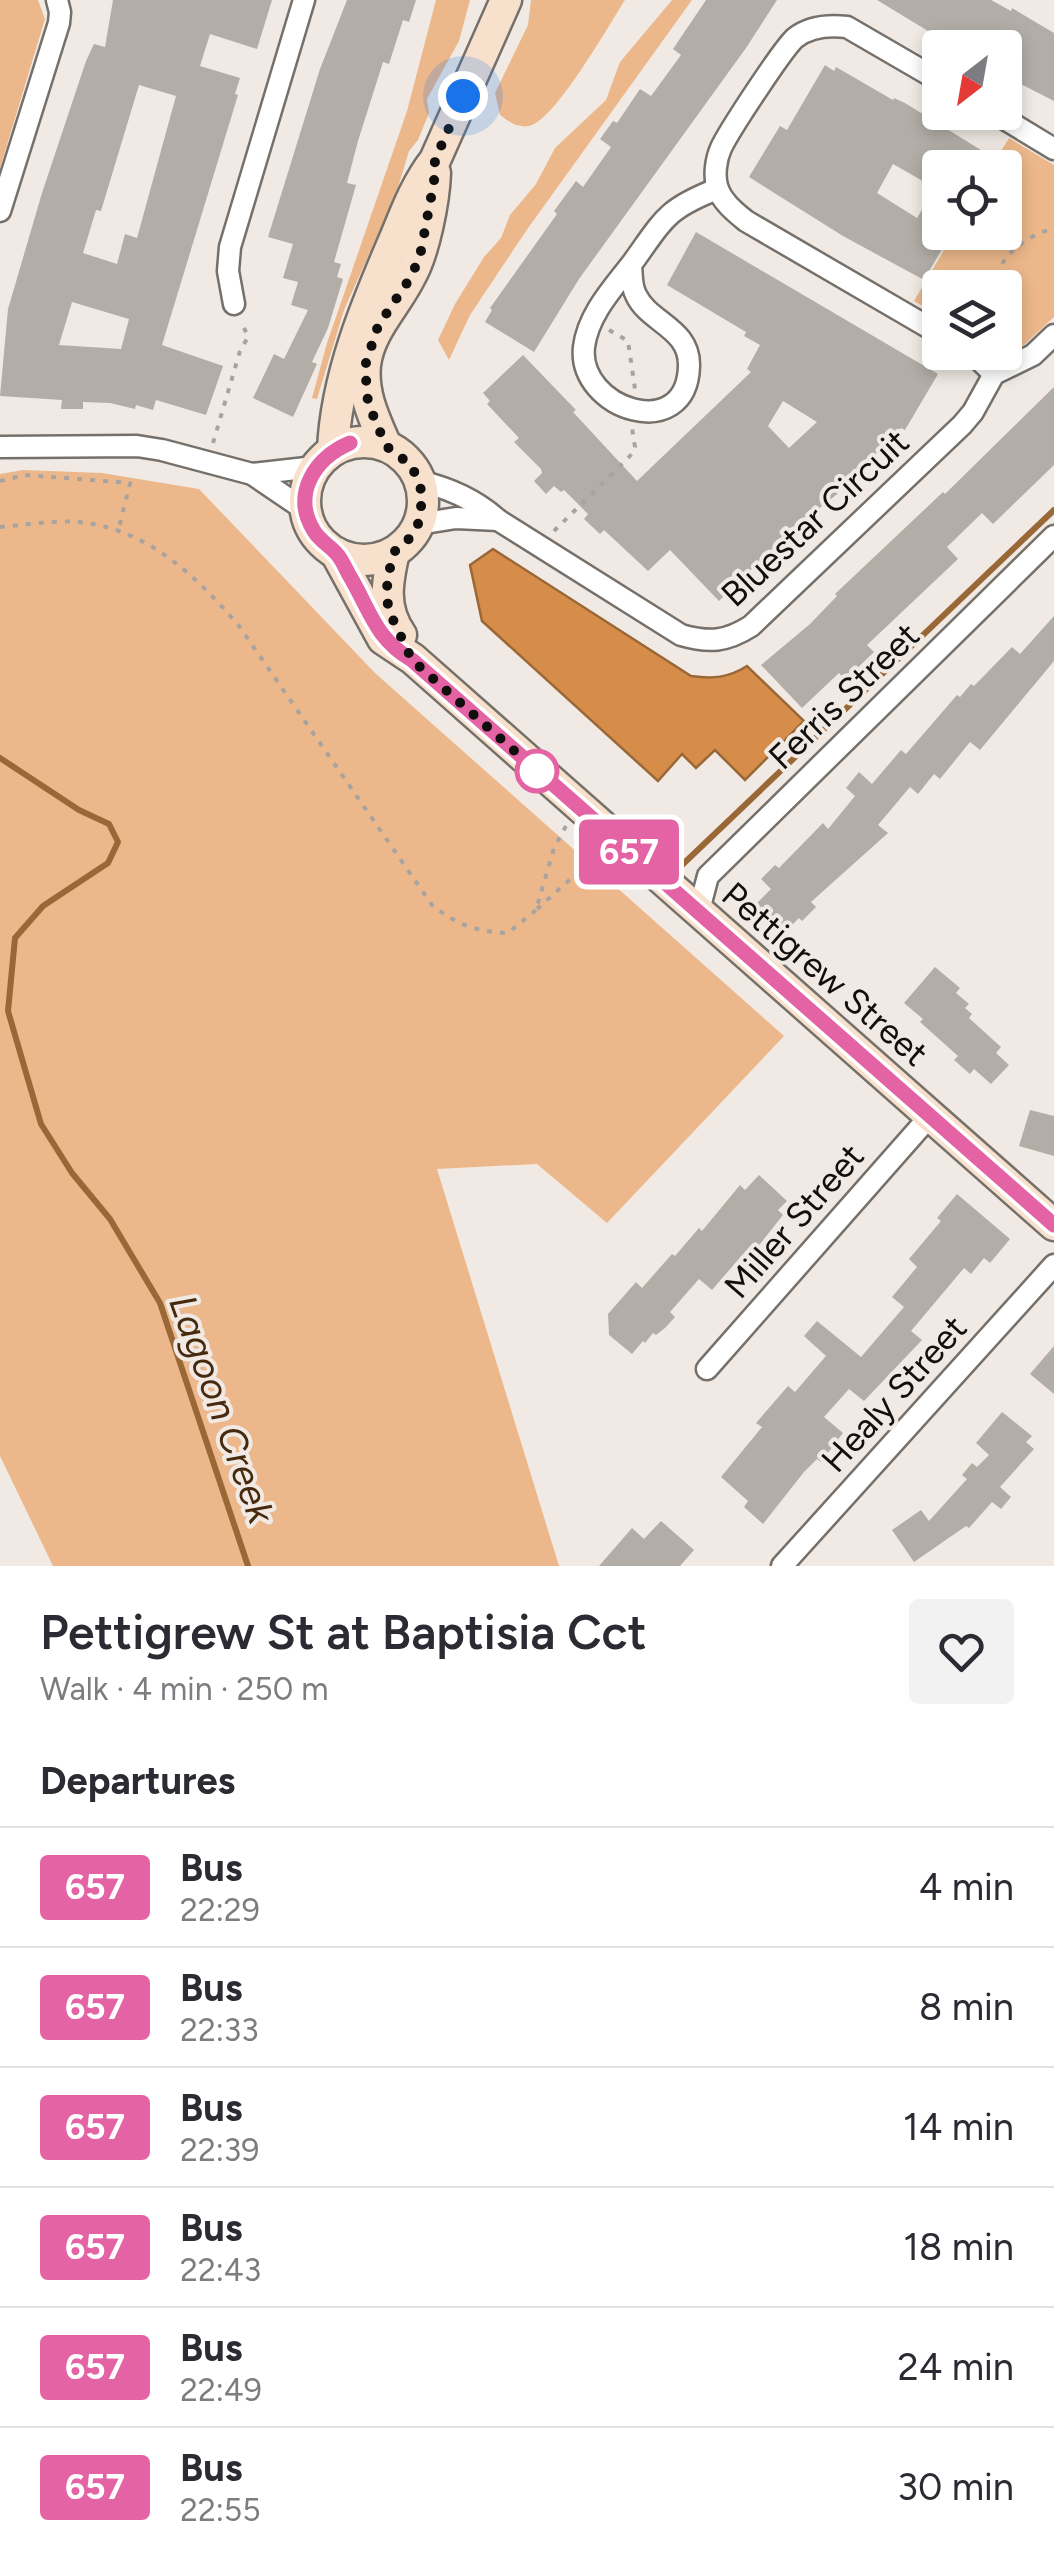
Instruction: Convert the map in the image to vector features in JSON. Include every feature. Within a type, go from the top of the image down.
[{"type":"main road","points":[[324,458],[350,443],[368,442],[386,446],[412,466],[423,495],[418,524],[408,540],[394,552],[375,559],[355,559],[336,553],[321,542],[311,527],[306,510],[308,480],[324,458],[362,318],[421,178],[435,160],[506,0]]},
{"type":"main road","points":[[386,446],[368,403],[365,366],[378,326],[411,277],[420,256],[435,160]]},
{"type":"main road","name":"Pettigrew Street","points":[[394,552],[387,580],[388,609],[412,660]]},
{"type":"main road","name":"Pettigrew Street","points":[[336,553],[384,640],[412,660],[1054,1225]]},
{"type":"street","points":[[0,211],[58,23],[57,0]]},
{"type":"street","points":[[234,304],[228,271],[230,247],[304,0]]},
{"type":"street","points":[[922,71],[847,27],[812,29],[795,38],[720,149],[716,172],[718,189],[746,222],[922,324]]},
{"type":"street","points":[[1022,129],[1054,148]]},
{"type":"street","points":[[631,265],[636,296],[645,309],[678,334],[689,363],[683,390],[674,402],[648,412],[633,411],[607,396],[585,364],[584,348],[593,321],[616,280],[631,265],[659,222],[673,209],[718,189]]},
{"type":"street","points":[[990,370],[994,374],[1033,355],[1054,335]]},
{"type":"street","name":"Bluestar Circuit","points":[[420,480],[480,504],[498,520],[681,635],[716,642],[733,638],[765,612],[962,425],[994,374]]},
{"type":"street","points":[[0,447],[137,446],[252,474],[306,510]]},
{"type":"street","points":[[252,474],[324,458]]},
{"type":"street","name":"Bluestar Circuit","points":[[418,524],[456,518],[498,520]]},
{"type":"street","name":"Ferris Street","points":[[698,914],[708,876],[1054,537]]},
{"type":"street","name":"Miller Street","points":[[707,1369],[930,1116]]},
{"type":"street","name":"Healy Street","points":[[782,1566],[1054,1265]]},
{"type":"path","points":[[999,270],[1012,250],[1032,235],[1054,228]]},
{"type":"path","points":[[213,443],[240,351],[248,337],[234,304]]},
{"type":"path","points":[[540,545],[632,454],[634,447],[635,381],[628,341],[593,321]]},
{"type":"path","points":[[0,481],[25,475],[130,483],[118,532]]},
{"type":"path","points":[[0,526],[78,522],[132,535],[176,562],[204,586],[239,626],[432,905],[453,922],[480,932],[508,933],[613,838]]},
{"type":"path","points":[[536,910],[554,848],[580,809]]},
{"type":"shaded area","points":[[0,0],[38,0],[45,19],[0,168]]},
{"type":"shaded area","points":[[436,0],[470,0],[459,41],[427,99],[429,113],[409,151],[396,194],[344,310],[317,399],[312,398],[327,343],[407,111]]},
{"type":"shaded area","points":[[531,0],[625,0],[566,91],[540,120],[525,126],[513,124],[500,115],[495,93],[528,25]]},
{"type":"shaded area","points":[[672,0],[692,0],[526,231],[470,315],[449,360],[438,340],[484,257],[501,238],[510,215],[536,184],[555,148],[606,100],[620,62]]},
{"type":"shaded area","points":[[1009,138],[1054,165],[1054,317],[1022,346],[1022,270],[932,270],[944,250],[1022,250],[1022,150],[1002,150]]},
{"type":"shaded area","points":[[922,287],[922,306],[914,301]]},
{"type":"shaded area","points":[[23,470],[102,473],[199,489],[375,673],[784,1036],[607,1223],[537,1164],[437,1169],[559,1566],[53,1566],[0,1456],[0,474]]},
{"type":"shaded area","points":[[493,549],[691,676],[720,677],[747,666],[804,721],[745,780],[715,750],[696,768],[682,754],[658,781],[482,621],[470,565]]},
{"type":"building","points":[[113,0],[272,0],[257,49],[210,34],[200,66],[240,78],[235,94],[238,95],[162,345],[223,366],[206,415],[156,400],[153,410],[136,405],[135,409],[83,402],[83,409],[61,409],[62,400],[0,396],[8,309],[42,193],[86,61],[94,44],[105,47]],"holes":[[[139,85],[176,96],[137,238],[125,234],[117,264],[83,253],[96,210],[101,211]],[[72,302],[129,319],[121,349],[59,345]]]},
{"type":"building","points":[[347,0],[416,0],[409,22],[403,20],[389,64],[383,62],[358,141],[347,183],[356,185],[334,262],[341,264],[337,277],[343,279],[328,328],[312,362],[317,364],[293,417],[253,398],[274,354],[284,359],[308,310],[291,305],[298,282],[283,278],[293,244],[268,237],[320,69]]},
{"type":"building","points":[[706,0],[777,0],[579,279],[534,352],[485,322],[490,308],[576,181],[583,187],[611,147],[600,139],[613,121],[617,123],[640,89],[651,96],[681,55],[673,49]]},
{"type":"building","points":[[877,0],[991,0],[1011,11],[1012,8],[1054,33],[1054,101],[1022,85],[1022,30],[926,30]]},
{"type":"building","points":[[825,65],[834,71],[836,67],[922,114],[922,130],[949,130],[981,150],[922,150],[922,181],[893,164],[877,193],[917,218],[922,210],[922,250],[942,250],[930,270],[922,270],[922,279],[843,236],[749,177],[780,126],[787,130]]},
{"type":"building","points":[[696,232],[922,365],[922,370],[938,374],[905,430],[901,428],[836,495],[801,523],[804,526],[768,560],[764,557],[719,601],[670,550],[648,571],[604,530],[600,534],[584,519],[588,514],[564,490],[554,486],[546,494],[534,481],[541,469],[514,442],[519,438],[487,404],[490,401],[483,393],[523,355],[637,481],[751,372],[747,369],[760,345],[744,336],[746,332],[667,285]],"holes":[[[783,401],[817,422],[789,448],[768,426]]]},
{"type":"building","points":[[1054,387],[1054,465],[993,524],[982,513],[947,547],[958,559],[867,645],[874,652],[845,680],[839,673],[802,708],[761,665],[810,624],[835,594]]},
{"type":"building","points":[[1054,616],[1054,661],[980,750],[970,742],[940,779],[934,774],[918,794],[910,787],[878,825],[888,833],[811,902],[816,907],[802,921],[799,918],[785,932],[778,925],[776,928],[755,905],[771,889],[761,879],[775,865],[779,868],[823,823],[828,829],[855,796],[846,788],[859,772],[872,784],[901,750],[906,754],[957,695],[960,697],[971,684],[974,686],[1012,647],[1020,654]]},
{"type":"building","points":[[935,967],[960,988],[956,993],[969,1004],[965,1008],[972,1014],[969,1018],[1001,1047],[996,1053],[1009,1065],[991,1084],[974,1069],[970,1074],[954,1060],[958,1056],[904,1003]]},
{"type":"building","points":[[1030,1110],[1054,1116],[1054,1156],[1019,1146]]},
{"type":"building","points":[[759,1175],[787,1201],[778,1210],[783,1215],[756,1249],[751,1245],[712,1290],[699,1279],[670,1312],[675,1317],[632,1354],[609,1335],[608,1314],[636,1282],[642,1288],[699,1228],[702,1231],[740,1185],[745,1190]]},
{"type":"building","points":[[957,1194],[1010,1239],[990,1263],[984,1258],[971,1274],[964,1268],[911,1331],[922,1340],[864,1401],[849,1389],[824,1417],[843,1433],[821,1462],[817,1459],[804,1472],[763,1524],[744,1507],[748,1501],[721,1477],[762,1427],[756,1423],[788,1386],[795,1392],[826,1356],[804,1336],[817,1321],[861,1357],[904,1307],[892,1297],[917,1267],[909,1259],[941,1221],[937,1218]]},
{"type":"building","points":[[1054,1346],[1054,1394],[1030,1374]]},
{"type":"building","points":[[1002,1412],[1032,1436],[1026,1442],[1034,1449],[1000,1487],[1011,1497],[1001,1509],[992,1502],[969,1528],[966,1526],[914,1562],[892,1530],[921,1510],[929,1521],[967,1479],[962,1475],[972,1463],[977,1467],[989,1455],[976,1443]]},
{"type":"building","points":[[661,1521],[694,1550],[680,1566],[599,1566],[632,1528],[644,1539]]},
{"type":"waterway","points":[[681,866],[1054,510]]},
{"type":"waterway","name":"Lagoon Creek","points":[[0,758],[79,810],[109,824],[118,842],[108,863],[43,906],[15,938],[8,1011],[41,1124],[72,1173],[110,1219],[160,1303],[248,1566]]},
{"type":"bus line","name":"657","points":[[350,443],[333,450],[315,466],[308,480],[306,510],[311,527],[321,542],[336,553],[384,640],[412,660],[1054,1225]]},
{"type":"route","points":[[463,96],[435,160],[420,256],[411,277],[378,326],[365,366],[368,403],[386,446],[412,466],[423,495],[418,524],[394,552],[386,595],[388,609],[412,660],[537,771]]}]
